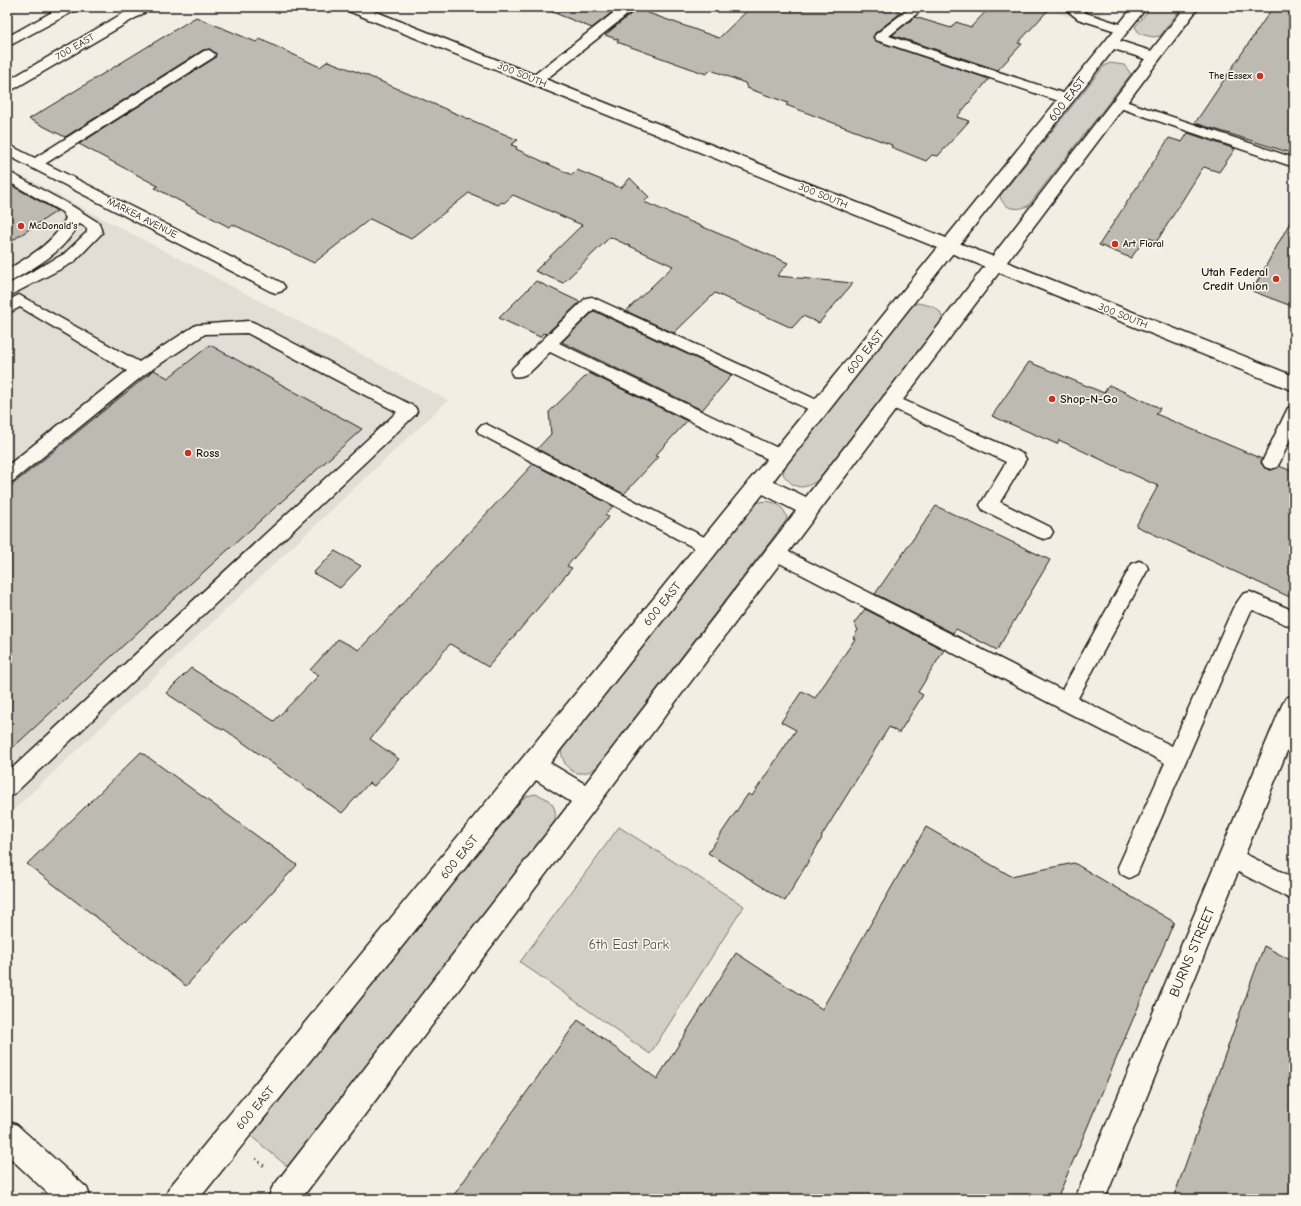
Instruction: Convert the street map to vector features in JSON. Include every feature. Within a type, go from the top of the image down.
[{"type":"street","points":[[7,43],[71,7]]},
{"type":"street","name":"700 EAST","points":[[7,87],[144,7]]},
{"type":"street","name":"300 SOUTH","points":[[351,7],[1294,384]]},
{"type":"street","points":[[535,81],[630,7]]},
{"type":"street","name":"600 EAST","points":[[180,1199],[303,1050],[533,765],[1140,7]]},
{"type":"street","points":[[283,1199],[890,400],[994,264],[1028,224],[1192,7]]},
{"type":"street","points":[[1111,43],[1154,57]]},
{"type":"street","name":"MARKEA AVENUE","points":[[7,149],[276,287]]},
{"type":"street","points":[[759,483],[809,508]]},
{"type":"street","name":"BURNS STREET","points":[[1090,1199],[1294,705]]},
{"type":"street","points":[[533,765],[587,799]]},
{"type":"street","points":[[7,1135],[76,1199]]},
{"type":"lane","points":[[919,7],[880,37],[1066,99]]},
{"type":"lane","points":[[1069,7],[1082,16],[1122,29]]},
{"type":"lane","points":[[36,164],[209,54]]},
{"type":"lane","points":[[1119,103],[1294,163]]},
{"type":"lane","points":[[7,176],[67,209],[94,226],[95,233],[69,258],[7,292]]},
{"type":"lane","points":[[7,278],[54,246],[70,230],[74,218],[67,209]]},
{"type":"lane","points":[[7,309],[19,300],[139,370]]},
{"type":"lane","points":[[519,372],[592,302],[820,408]]},
{"type":"lane","points":[[7,476],[139,370],[202,329],[249,327],[409,411],[7,787]]},
{"type":"lane","points":[[547,344],[780,457]]},
{"type":"lane","points":[[890,400],[1017,459],[989,505],[1044,532]]},
{"type":"lane","points":[[1271,462],[1294,412]]},
{"type":"lane","points":[[486,430],[708,547]]},
{"type":"lane","points":[[775,552],[1177,759]]},
{"type":"lane","points":[[1066,701],[1139,569]]},
{"type":"lane","points":[[1129,867],[1243,608],[1250,600],[1294,620]]},
{"type":"lane","points":[[1231,857],[1294,890]]},
{"type":"path","points":[[252,1155],[269,1169]]},
{"type":"shaded area","points":[[1039,7],[1108,7],[1094,25]]},
{"type":"shaded area","points":[[7,168],[448,400],[7,816]]},
{"type":"green space","points":[[1151,7],[1182,7],[1160,36],[1153,37],[1140,34],[1135,27]]},
{"type":"green space","points":[[1110,63],[1124,65],[1131,74],[1028,206],[1024,208],[1011,208],[1004,204],[1000,196],[1104,66]]},
{"type":"green space","points":[[917,303],[930,306],[937,310],[942,316],[942,321],[817,481],[802,487],[794,485],[783,474],[785,465],[911,307]]},
{"type":"green space","points":[[766,501],[777,504],[782,508],[787,518],[785,522],[597,767],[584,773],[572,771],[564,762],[561,748],[752,507],[759,502]]},
{"type":"green space","points":[[535,794],[545,798],[552,804],[555,812],[554,823],[288,1167],[251,1136],[517,802],[527,796]]},
{"type":"green space","name":"6th East Park","points":[[619,827],[744,906],[650,1054],[520,962]]},
{"type":"building","points":[[545,7],[619,7],[592,28],[545,9]]},
{"type":"building","points":[[751,7],[887,7],[902,12],[875,33],[873,38],[876,41],[989,79],[957,117],[969,121],[938,156],[932,155],[926,161],[891,147],[892,145],[786,105],[788,103],[747,88],[745,83],[711,70],[706,74],[617,42],[619,40],[605,35],[637,9],[719,38]]},
{"type":"building","points":[[990,7],[1051,7],[1018,43],[1022,44],[998,70],[892,35],[915,17],[951,28],[956,22],[971,27]]},
{"type":"building","name":"The Essex","points":[[1273,7],[1294,7],[1294,154],[1195,123]]},
{"type":"building","points":[[196,17],[256,42],[260,39],[320,67],[328,61],[368,76],[518,140],[511,145],[517,147],[516,149],[572,175],[577,170],[621,188],[630,178],[649,197],[644,202],[788,263],[777,276],[853,283],[819,323],[803,316],[792,328],[715,293],[674,333],[626,311],[673,266],[610,237],[563,283],[535,271],[582,225],[513,195],[504,203],[502,202],[498,205],[469,193],[411,239],[370,219],[314,263],[232,224],[229,227],[155,188],[158,186],[79,144],[215,58],[216,54],[210,49],[203,50],[65,137],[29,119]]},
{"type":"building","points":[[1188,133],[1235,149],[1219,172],[1204,167],[1202,169],[1157,241],[1146,237],[1131,258],[1099,245],[1169,138],[1182,142]]},
{"type":"building","name":"McDonald's","points":[[7,183],[57,211],[7,244]]},
{"type":"building","points":[[1294,215],[1294,307],[1252,291]]},
{"type":"building","points":[[536,281],[580,302],[546,334],[543,333],[540,337],[499,318]]},
{"type":"building","points":[[594,311],[732,375],[702,410],[562,342]]},
{"type":"building","points":[[210,345],[362,429],[179,594],[7,753],[7,489],[154,370],[168,378]]},
{"type":"building","points":[[1029,362],[1104,393],[1109,385],[1160,408],[1156,414],[1262,459],[1261,463],[1265,468],[1271,470],[1279,466],[1294,472],[1294,599],[1136,526],[1158,486],[1059,440],[1057,444],[992,416]]},
{"type":"building","points":[[589,373],[687,421],[655,456],[658,457],[624,494],[537,449],[551,434],[549,412]]},
{"type":"building","points":[[533,464],[613,506],[605,515],[609,517],[567,566],[572,568],[488,667],[450,644],[370,739],[399,759],[374,786],[369,783],[342,813],[224,729],[222,730],[166,693],[191,668],[274,721],[319,675],[310,670],[338,639],[359,650]]},
{"type":"building","points":[[936,506],[1050,560],[997,650],[956,629],[953,633],[875,594]]},
{"type":"building","points":[[335,551],[361,566],[340,588],[313,573]]},
{"type":"building","points":[[865,609],[944,650],[918,692],[923,695],[899,733],[889,727],[821,837],[822,838],[785,901],[708,853],[748,794],[752,796],[796,730],[781,722],[802,691],[815,698],[855,639],[853,638],[858,630],[854,623]]},
{"type":"building","points":[[141,752],[297,865],[186,986],[27,864]]},
{"type":"building","points":[[926,827],[1011,876],[1074,863],[1174,922],[1057,1199],[451,1199],[578,1020],[657,1079],[736,953],[822,1009]]},
{"type":"building","points":[[1264,946],[1294,962],[1294,1199],[1173,1199]]},
{"type":"place","name":"The Essex","points":[[1260,76]]},
{"type":"place","name":"McDonald's","points":[[21,226]]},
{"type":"place","name":"Art Floral","points":[[1115,244]]},
{"type":"place","name":"Utah Federal Credit Union","points":[[1276,279]]},
{"type":"place","name":"Shop-N-Go","points":[[1052,399]]},
{"type":"place","name":"Ross","points":[[188,453]]}]
